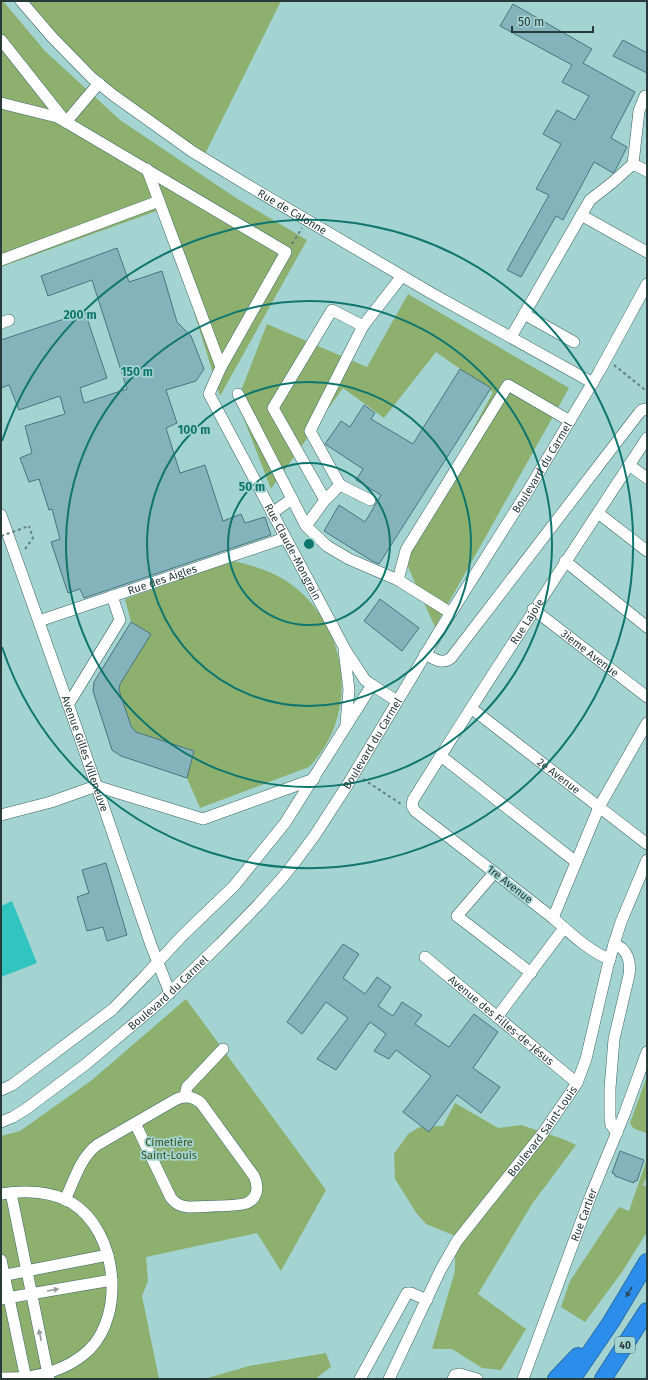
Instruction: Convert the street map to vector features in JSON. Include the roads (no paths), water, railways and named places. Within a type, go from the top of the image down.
[{"type":"highway","name":"40","points":[[572,1379],[611,1322],[647,1262]]},
{"type":"highway","name":"40","points":[[603,1379],[647,1311]]},
{"type":"highway","points":[[556,1379],[611,1322]]},
{"type":"street","name":"Rue de Calonne","points":[[21,1],[52,37],[99,83],[193,152],[402,276],[593,383]]},
{"type":"street","points":[[1,40],[66,122]]},
{"type":"street","points":[[66,122],[99,83]]},
{"type":"street","points":[[511,337],[590,200],[634,164],[639,111],[645,96],[647,97]]},
{"type":"street","points":[[1,103],[58,117],[286,252],[221,367]]},
{"type":"street","points":[[634,164],[647,171]]},
{"type":"street","points":[[147,170],[221,367]]},
{"type":"street","points":[[1,260],[159,201]]},
{"type":"street","points":[[581,215],[647,252]]},
{"type":"street","points":[[370,500],[340,485],[310,431],[363,326],[402,276]]},
{"type":"street","name":"Boulevard du Carmel","points":[[1,1122],[22,1111],[86,1064],[170,993],[221,943],[283,877],[315,835],[355,773],[425,654],[529,490],[607,359],[647,284]]},
{"type":"street","points":[[325,500],[273,408],[332,310],[363,326]]},
{"type":"street","points":[[524,314],[574,342]]},
{"type":"street","name":"Rue Claude-Mongrain","points":[[221,367],[209,394],[341,642],[365,680],[397,701]]},
{"type":"street","points":[[398,580],[406,550],[508,385],[570,421]]},
{"type":"street","points":[[238,394],[306,526],[327,546],[349,558],[398,580],[451,613]]},
{"type":"street","points":[[425,654],[440,662],[451,658],[635,418],[642,410],[647,409]]},
{"type":"street","name":"Rue Lajoie","points":[[412,806],[413,800],[533,609],[647,438]]},
{"type":"street","points":[[629,465],[647,478]]},
{"type":"street","points":[[306,526],[325,500],[340,485]]},
{"type":"street","points":[[272,513],[292,499]]},
{"type":"street","points":[[598,513],[647,551]]},
{"type":"street","name":"Avenue Gilles Villeneuve","points":[[1,515],[157,962],[170,993]]},
{"type":"street","name":"Rue des Aigles","points":[[39,621],[285,538]]},
{"type":"street","points":[[565,561],[647,627]]},
{"type":"street","points":[[68,705],[120,620],[112,596]]},
{"type":"street","name":"3ieme Avenue","points":[[533,609],[647,697]]},
{"type":"street","points":[[341,642],[349,690],[348,711],[343,731]]},
{"type":"street","points":[[1,1090],[12,1085],[113,1009],[146,976],[157,962],[242,877],[285,823],[372,685]]},
{"type":"street","name":"2e Avenue","points":[[471,708],[647,844]]},
{"type":"street","points":[[553,918],[599,807],[647,723]]},
{"type":"street","points":[[441,756],[576,862]]},
{"type":"street","points":[[1,815],[51,802],[96,786],[203,819],[314,778]]},
{"type":"street","name":"1re Avenue","points":[[412,806],[415,811],[564,928],[596,952],[610,959]]},
{"type":"street","name":"Boulevard Saint-Louis","points":[[389,1379],[456,1241],[543,1133],[577,1083],[586,1059],[614,944],[629,902],[647,860]]},
{"type":"street","points":[[494,873],[458,916],[531,973]]},
{"type":"street","points":[[497,1017],[564,928]]},
{"type":"street","points":[[614,944],[619,946],[628,956],[630,966],[614,1039],[612,1056],[610,1124],[617,1133]]},
{"type":"street","name":"Avenue des Filles-de-Jésus","points":[[425,957],[577,1083]]},
{"type":"street","points":[[185,1096],[187,1087],[223,1048]]},
{"type":"street","name":"Rue Cartier","points":[[523,1379],[591,1195],[617,1133],[647,1052]]},
{"type":"street","points":[[65,1200],[81,1164],[92,1150],[135,1123],[175,1100],[185,1096],[192,1097],[201,1103],[254,1177],[257,1183],[255,1196],[250,1201],[241,1204],[188,1207],[181,1206],[176,1203],[171,1198],[135,1123]]},
{"type":"street","points":[[1,1378],[49,1376],[89,1350],[102,1330],[112,1294],[112,1280],[108,1255],[100,1235],[87,1216],[80,1209],[53,1195],[42,1193],[6,1193],[27,1271],[49,1376]]},
{"type":"street","points":[[3,1276],[108,1255]]},
{"type":"street","points":[[1,1260],[5,1299],[25,1378]]},
{"type":"street","points":[[5,1299],[112,1280]]},
{"type":"street","points":[[360,1379],[407,1293],[411,1293],[427,1300]]},
{"type":"street","points":[[453,1379],[455,1375],[460,1374],[477,1379]]},
{"type":"water","points":[[12,901],[37,963],[1,977],[1,906]]},
{"type":"park label","name":"Cimetière Saint-Louis","points":[[169,1148]]}]
